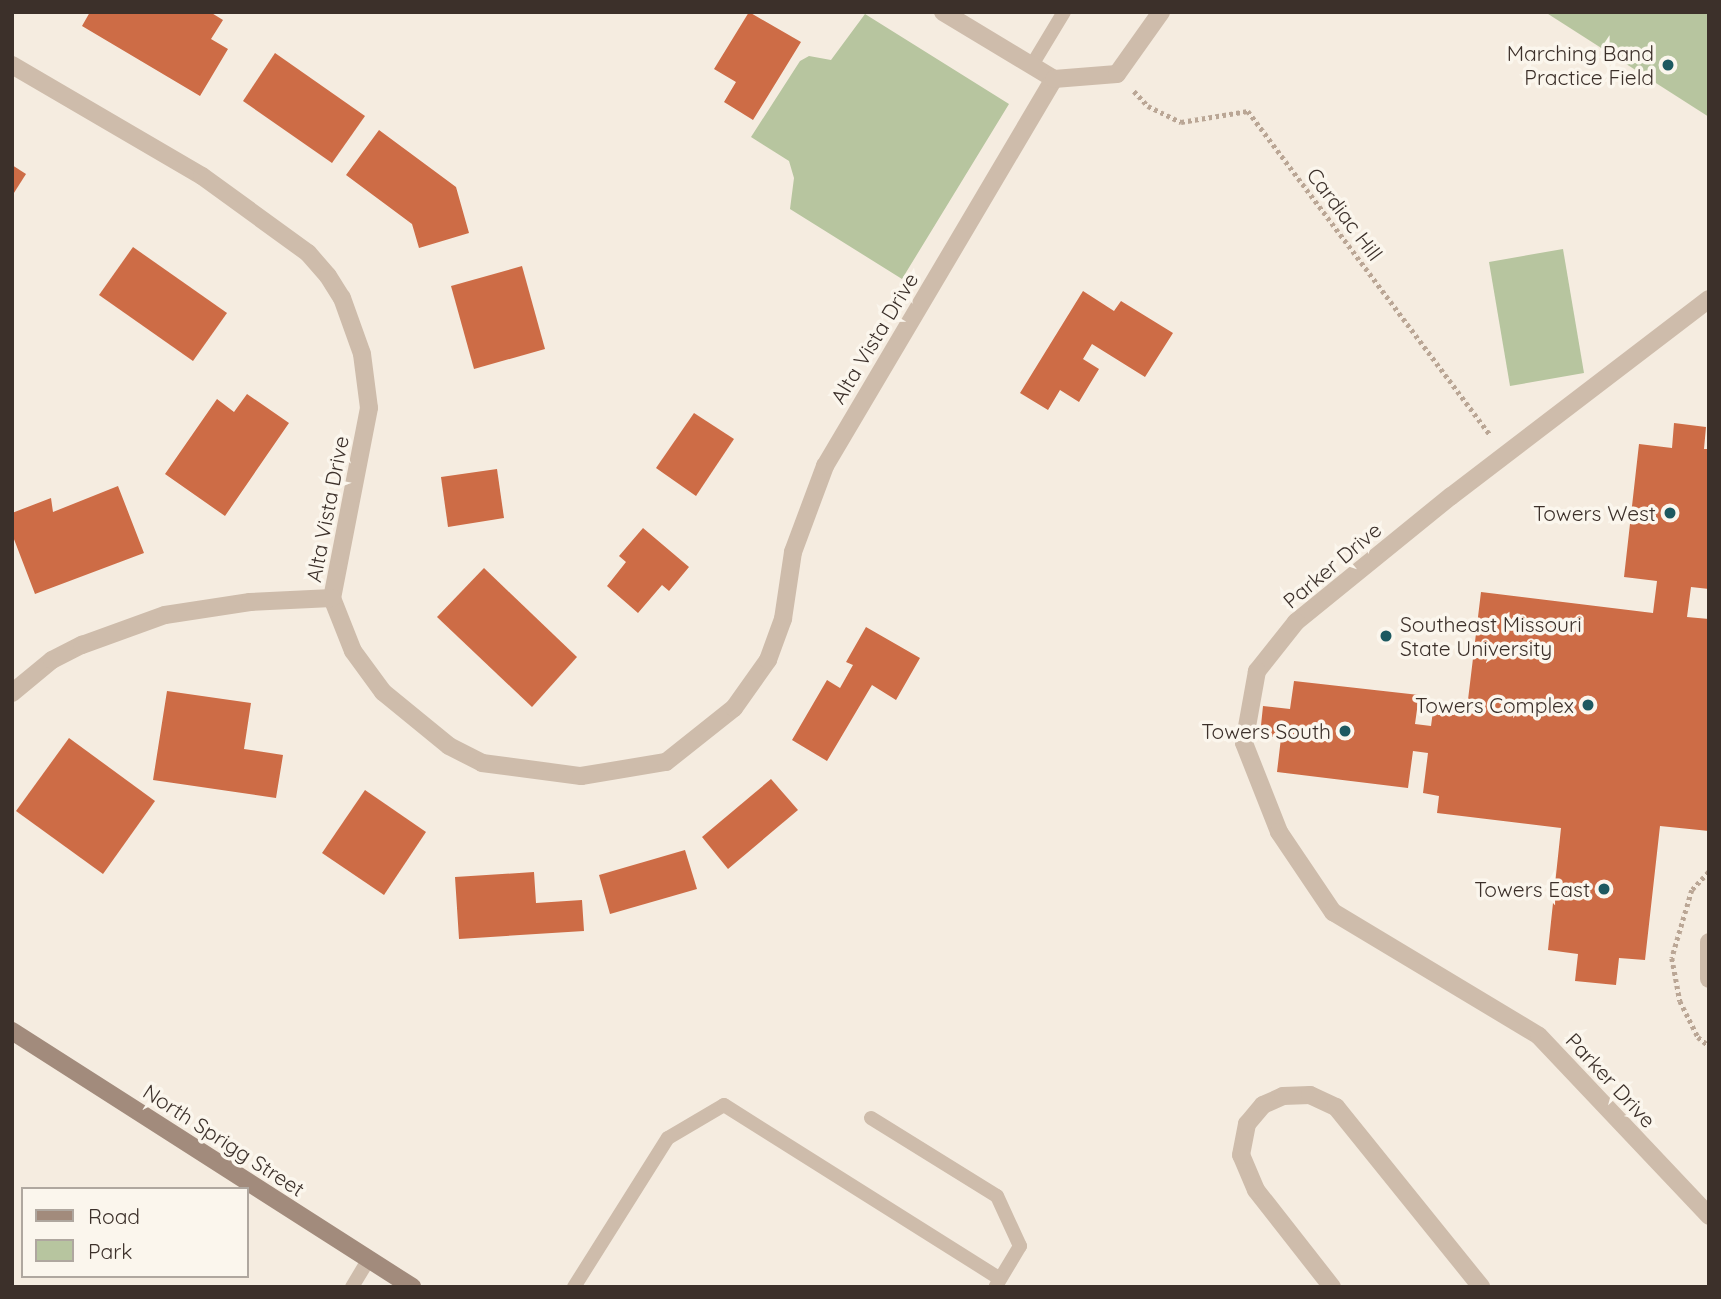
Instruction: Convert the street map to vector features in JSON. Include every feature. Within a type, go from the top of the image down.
[{"type":"main road","name":"North Sprigg Street","points":[[12,1031],[412,1287]]},
{"type":"street","points":[[943,12],[1054,79],[1117,74],[1161,12]]},
{"type":"street","name":"Alta Vista Drive","points":[[12,65],[202,176],[308,253],[342,298],[362,354],[369,408],[332,598],[353,651],[383,692],[432,734],[482,763],[580,776],[666,762],[734,708],[768,660],[783,619],[793,552],[825,466],[1054,79]]},
{"type":"street","name":"Parker Drive","points":[[1709,299],[1506,455],[1296,622],[1257,671],[1244,743],[1279,832],[1333,912],[1539,1036],[1709,1216]]},
{"type":"street","points":[[12,693],[52,660],[82,645],[165,615],[250,602],[332,598]]},
{"type":"street","points":[[1709,942],[1709,979]]},
{"type":"street","points":[[1332,1287],[1256,1190],[1241,1155],[1247,1124],[1263,1105],[1283,1096],[1310,1095],[1336,1107],[1481,1287]]},
{"type":"lane","points":[[1031,65],[1064,12]]},
{"type":"lane","points":[[575,1287],[668,1138],[724,1105],[997,1283],[1020,1246],[997,1196],[871,1118]]},
{"type":"lane","points":[[352,1287],[369,1259]]},
{"type":"path","name":"Cardiac Hill","points":[[1117,74],[1149,106],[1181,122],[1248,111],[1506,455]]},
{"type":"green space","name":"Marching Band Practice Field","points":[[1545,12],[1709,12],[1709,117]]},
{"type":"green space","points":[[865,14],[1009,104],[902,279],[790,209],[794,178],[789,161],[751,137],[800,61],[809,56],[831,60]]},
{"type":"green space","points":[[1563,249],[1584,373],[1510,386],[1489,262]]},
{"type":"building","points":[[90,12],[210,12],[223,20],[211,39],[228,49],[200,96],[82,26]]},
{"type":"building","points":[[749,12],[801,42],[753,120],[724,102],[736,82],[714,69]]},
{"type":"building","points":[[275,53],[365,116],[332,163],[243,101]]},
{"type":"building","points":[[379,130],[456,187],[469,233],[419,248],[412,224],[346,175]]},
{"type":"building","points":[[12,165],[26,174],[12,196]]},
{"type":"building","points":[[133,247],[227,313],[193,361],[99,295]]},
{"type":"building","points":[[522,266],[545,349],[474,369],[451,286]]},
{"type":"building","points":[[1083,291],[1114,311],[1121,301],[1173,333],[1145,377],[1092,344],[1083,359],[1099,369],[1079,402],[1060,390],[1048,410],[1020,393]]},
{"type":"building","points":[[247,394],[289,423],[225,516],[165,474],[217,399],[234,412]]},
{"type":"building","points":[[694,413],[734,439],[696,496],[656,468]]},
{"type":"building","name":"Towers Complex","points":[[1674,423],[1706,427],[1704,449],[1709,449],[1709,589],[1691,587],[1687,617],[1709,619],[1709,831],[1660,826],[1645,960],[1619,958],[1616,985],[1575,981],[1578,954],[1548,950],[1561,828],[1437,813],[1439,796],[1423,793],[1428,753],[1413,751],[1408,788],[1277,772],[1281,738],[1260,735],[1263,706],[1290,709],[1294,681],[1419,695],[1415,724],[1431,726],[1434,704],[1467,708],[1481,592],[1653,613],[1657,581],[1624,577],[1639,444],[1672,448]]},
{"type":"building","points":[[497,469],[504,518],[448,527],[441,477]]},
{"type":"building","points":[[118,486],[144,553],[35,594],[12,534],[12,513],[51,498],[53,512]]},
{"type":"building","points":[[643,528],[689,567],[669,591],[662,585],[638,613],[607,586],[626,562],[619,556]]},
{"type":"building","points":[[484,568],[577,657],[532,707],[437,617]]},
{"type":"building","points":[[866,627],[920,658],[896,700],[872,685],[827,761],[792,740],[827,680],[840,688],[853,665],[846,662]]},
{"type":"building","points":[[167,691],[251,703],[244,749],[283,755],[276,798],[153,780]]},
{"type":"building","points":[[69,738],[155,801],[103,874],[16,811]]},
{"type":"building","points":[[771,779],[798,810],[728,869],[702,837]]},
{"type":"building","points":[[365,790],[426,832],[384,895],[322,853]]},
{"type":"building","points":[[685,850],[697,889],[610,914],[599,875]]},
{"type":"building","points":[[534,872],[536,903],[582,900],[584,931],[459,939],[455,877]]},
{"type":"place","name":"Marching Band Practice Field","points":[[1668,65]]},
{"type":"place","name":"Towers West","points":[[1670,513]]},
{"type":"place","name":"Southeast Missouri State University","points":[[1386,636]]},
{"type":"place","name":"Towers Complex","points":[[1588,705]]},
{"type":"place","name":"Towers South","points":[[1345,731]]},
{"type":"place","name":"Towers East","points":[[1604,889]]}]
